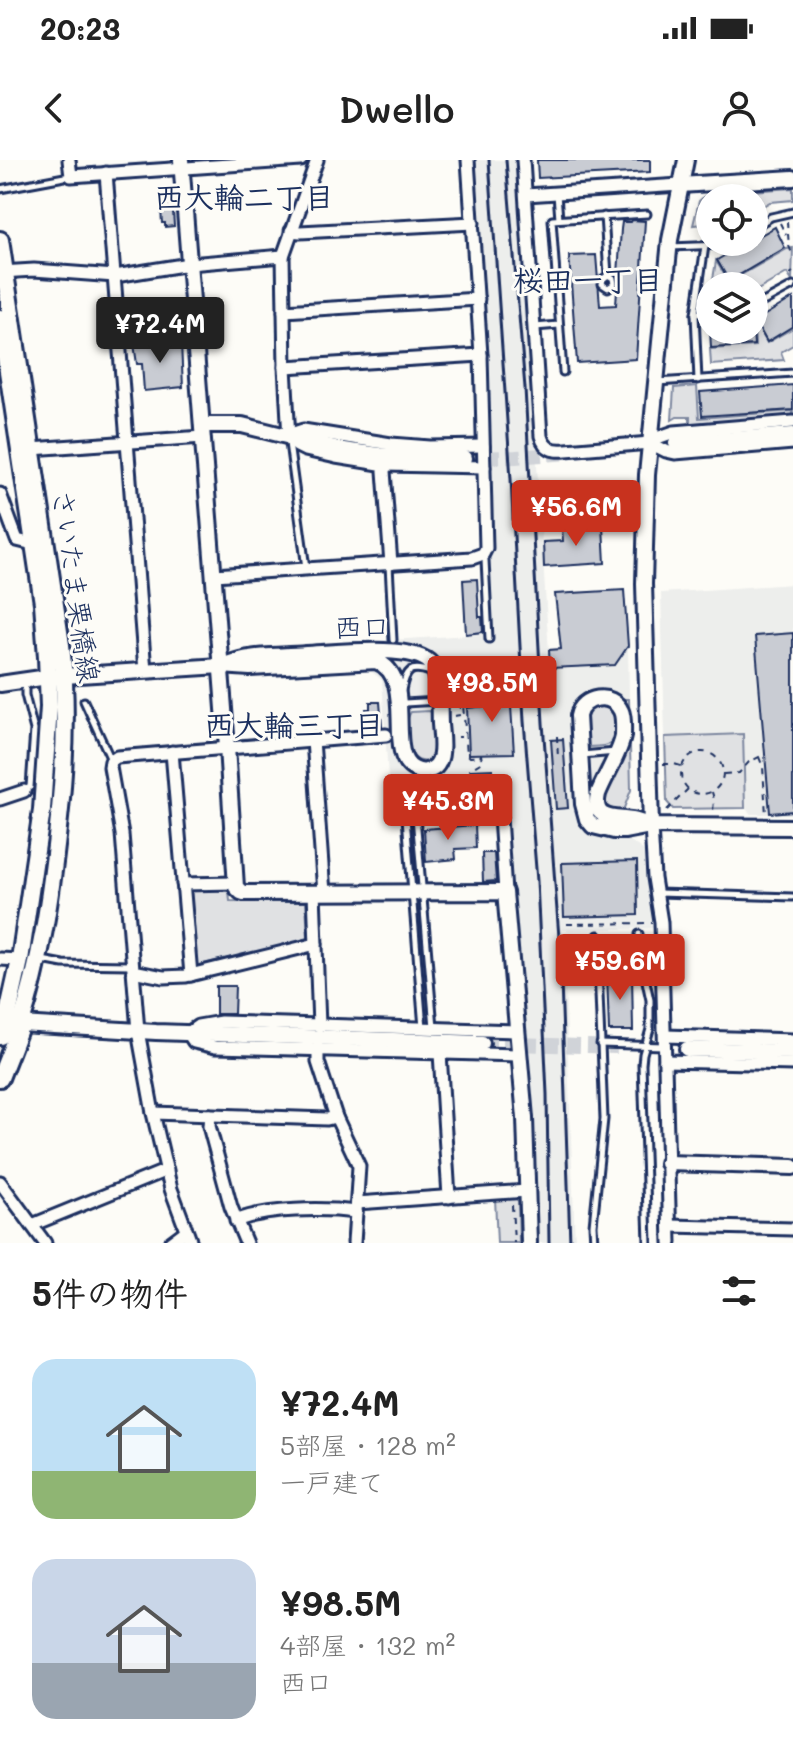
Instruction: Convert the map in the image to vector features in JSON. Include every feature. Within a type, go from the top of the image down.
[{"type":"main road","name":"さいたま栗橋線","points":[[0,240],[2,272],[31,449],[65,762],[54,862],[38,959],[14,1021],[0,1078]]},
{"type":"main road","name":"さいたま栗橋線","points":[[0,318],[56,676],[49,707],[42,810],[14,1021],[0,1036]]},
{"type":"street","points":[[69,160],[71,176],[181,164],[301,160]]},
{"type":"street","points":[[313,160],[283,256],[289,438],[305,450],[386,465],[484,467]]},
{"type":"street","points":[[214,575],[472,558],[483,554],[486,548],[481,355],[468,160]]},
{"type":"street","points":[[523,160],[541,436],[546,446],[553,451],[650,443],[674,432],[793,422]]},
{"type":"street","points":[[670,1243],[661,922],[651,826],[644,567],[650,443],[669,247],[686,160]]},
{"type":"street","points":[[181,164],[238,890],[244,893],[505,892]]},
{"type":"street","points":[[106,173],[145,671]]},
{"type":"street","points":[[526,195],[793,178]]},
{"type":"street","points":[[291,231],[473,223]]},
{"type":"street","points":[[2,272],[34,270],[115,276],[189,264],[283,256]]},
{"type":"street","points":[[284,311],[478,299]]},
{"type":"street","points":[[285,367],[481,355]]},
{"type":"street","points":[[31,449],[127,442],[242,425],[343,450],[379,455],[465,458]]},
{"type":"street","points":[[289,438],[303,430],[391,444],[483,446]]},
{"type":"street","points":[[676,443],[793,435]]},
{"type":"street","points":[[650,443],[675,453],[793,443]]},
{"type":"street","points":[[386,465],[390,564]]},
{"type":"street","points":[[0,494],[17,540],[33,544]]},
{"type":"street","name":"西口","points":[[378,650],[426,659],[436,674],[441,756],[435,768],[428,771],[415,770],[406,761],[393,676],[390,669],[376,661],[250,668],[221,666],[249,658],[378,650]]},
{"type":"street","points":[[0,684],[56,676],[221,666]]},
{"type":"street","points":[[651,826],[612,818],[602,813],[596,803],[602,776],[623,738],[621,711],[614,702],[606,699],[585,702],[579,709],[580,756],[584,774],[584,812],[593,826],[625,831],[651,826],[793,827]]},
{"type":"street","points":[[191,1243],[167,1170],[138,1031],[122,834],[111,761],[117,757],[386,735]]},
{"type":"street","points":[[313,740],[319,892],[316,944],[319,1026]]},
{"type":"street","points":[[172,752],[191,975]]},
{"type":"street","points":[[498,787],[525,1118],[529,1243]]},
{"type":"street","points":[[0,799],[24,791]]},
{"type":"street","points":[[183,884],[236,883]]},
{"type":"street","points":[[132,968],[171,978],[316,944]]},
{"type":"street","points":[[0,959],[20,960]]},
{"type":"street","points":[[14,1021],[138,1031],[482,1043]]},
{"type":"street","points":[[188,1033],[198,1026],[221,1022],[517,1031]]},
{"type":"street","points":[[188,1033],[194,1042],[215,1047],[519,1055]]},
{"type":"street","points":[[665,1041],[793,1040]]},
{"type":"street","points":[[318,1048],[318,1062],[336,1117],[357,1161],[354,1243]]},
{"type":"street","points":[[687,1049],[793,1052]]},
{"type":"street","points":[[440,1053],[449,1197]]},
{"type":"street","points":[[665,1061],[793,1064]]},
{"type":"street","points":[[153,1113],[336,1117]]},
{"type":"street","points":[[210,1115],[209,1126],[236,1221],[246,1243]]},
{"type":"street","points":[[667,1163],[793,1167]]},
{"type":"street","points":[[32,1225],[167,1170]]},
{"type":"street","points":[[0,1182],[45,1243]]},
{"type":"street","points":[[236,1221],[286,1211],[357,1208],[527,1191]]},
{"type":"street","points":[[670,1226],[793,1229]]},
{"type":"street","points":[[170,1243],[186,1231]]},
{"type":"lane","points":[[0,189],[71,176]]},
{"type":"lane","points":[[557,193],[559,219]]},
{"type":"lane","points":[[768,219],[790,213]]},
{"type":"lane","points":[[563,372],[552,220],[647,214]]},
{"type":"lane","points":[[604,216],[608,275]]},
{"type":"lane","points":[[669,247],[696,246]]},
{"type":"lane","points":[[698,380],[695,314],[704,256]]},
{"type":"lane","points":[[768,299],[793,286]]},
{"type":"lane","points":[[534,327],[559,325]]},
{"type":"lane","points":[[656,382],[793,373]]},
{"type":"lane","points":[[289,438],[306,570]]},
{"type":"lane","points":[[483,554],[489,639]]},
{"type":"lane","points":[[390,564],[393,640]]},
{"type":"lane","points":[[399,706],[407,673],[418,668],[436,674]]},
{"type":"lane","points":[[24,791],[30,787],[34,730],[25,695],[25,681]]},
{"type":"lane","points":[[84,701],[111,761]]},
{"type":"lane","points":[[399,706],[439,701]]},
{"type":"lane","points":[[580,756],[617,752]]},
{"type":"lane","points":[[404,793],[418,893],[428,1029]]},
{"type":"lane","points":[[414,793],[428,1029]]},
{"type":"lane","points":[[656,893],[793,897]]},
{"type":"lane","points":[[639,934],[640,966],[650,1000],[650,1029],[642,1064],[648,1243]]},
{"type":"lane","points":[[594,1243],[593,1225],[604,1119],[598,935]]},
{"type":"lane","points":[[38,959],[63,964],[132,968]]},
{"type":"lane","points":[[598,968],[640,966]]},
{"type":"lane","points":[[600,1044],[645,1046],[665,1041]]},
{"type":"path","points":[[787,236],[790,213]]},
{"type":"path","points":[[777,215],[793,256]]},
{"type":"path","points":[[453,716],[460,715],[460,704],[463,704],[467,754],[470,757],[481,755],[482,762],[470,769],[471,775]]},
{"type":"path","points":[[557,736],[558,759]]},
{"type":"path","points":[[709,753],[719,761],[723,774],[712,792],[700,794],[688,789],[681,776],[682,766],[688,756],[709,753]]},
{"type":"path","points":[[723,774],[739,773],[749,762],[765,754]]},
{"type":"path","points":[[759,757],[763,767],[766,816]]},
{"type":"path","points":[[663,764],[682,766]]},
{"type":"path","points":[[667,810],[688,789]]},
{"type":"path","points":[[712,792],[713,813]]},
{"type":"path","points":[[567,924],[661,922]]},
{"type":"path","points":[[510,1192],[514,1243]]},
{"type":"shaded area","points":[[474,160],[517,160],[550,668],[615,665],[628,646],[631,790],[622,813],[624,836],[644,851],[655,928],[563,930],[575,1243],[536,1243],[531,1095],[502,787],[389,794],[382,680],[367,668],[253,676],[252,649],[484,634],[484,642],[494,642],[485,362]]},
{"type":"shaded area","points":[[793,188],[793,200],[768,203],[768,190]]},
{"type":"shaded area","points":[[793,248],[792,281],[787,273],[768,284],[768,272],[747,272]]},
{"type":"shaded area","points":[[716,261],[723,272],[714,272]]},
{"type":"shaded area","points":[[793,328],[793,345],[781,352],[784,360],[711,365],[710,349],[768,344]]},
{"type":"shaded area","points":[[697,386],[699,418],[793,411],[793,420],[690,427],[690,417],[672,420],[674,388]]},
{"type":"shaded area","points":[[793,584],[793,814],[751,814],[745,808],[743,734],[665,737],[661,593]]},
{"type":"shaded area","points":[[621,699],[629,699],[631,790],[622,813],[610,808],[604,796],[626,745]]},
{"type":"shaded area","points":[[601,705],[613,711],[615,736],[606,745],[586,747],[585,715],[593,707]]},
{"type":"shaded area","points":[[411,712],[432,713],[434,751],[428,761],[420,761],[410,751],[406,735],[408,718]]},
{"type":"shaded area","points":[[743,734],[745,808],[673,809],[667,802],[665,737]]},
{"type":"shaded area","points":[[225,887],[229,891],[230,901],[306,902],[308,938],[195,966],[189,894],[193,888]]},
{"type":"shaded area","points":[[514,1196],[518,1201],[519,1243],[497,1243],[495,1198]]},
{"type":"building","points":[[537,160],[650,160],[650,172],[538,178]]},
{"type":"building","points":[[160,196],[172,196],[174,226],[165,227],[162,223]]},
{"type":"building","points":[[645,221],[636,359],[577,363],[569,256],[596,255],[600,306],[616,305],[622,222]]},
{"type":"building","points":[[775,227],[785,248],[744,272],[724,272],[717,260],[724,256],[768,256],[768,231]]},
{"type":"building","points":[[793,298],[793,326],[768,341],[768,313]]},
{"type":"building","points":[[181,343],[183,387],[144,391],[142,364],[137,364],[134,344]]},
{"type":"building","points":[[711,344],[754,344],[754,345],[711,348]]},
{"type":"building","points":[[793,385],[793,410],[702,416],[700,392]]},
{"type":"building","points":[[603,526],[605,563],[544,567],[543,542],[563,541],[562,528]]},
{"type":"building","points":[[477,579],[483,632],[466,634],[463,580]]},
{"type":"building","points":[[624,590],[628,646],[615,665],[550,668],[549,650],[561,649],[555,594]]},
{"type":"building","points":[[793,633],[793,811],[770,813],[755,636]]},
{"type":"building","points":[[505,686],[506,692],[510,691],[514,753],[469,754],[467,708],[487,706],[486,687]]},
{"type":"building","points":[[370,702],[380,702],[382,727],[366,727],[366,709],[370,709]]},
{"type":"building","points":[[563,739],[568,808],[556,809],[551,740]]},
{"type":"building","points":[[493,769],[490,797],[464,798],[464,789],[473,788],[471,770]]},
{"type":"building","points":[[475,825],[476,848],[455,849],[456,859],[426,862],[424,829]]},
{"type":"building","points":[[482,853],[494,853],[496,881],[483,882]]},
{"type":"building","points":[[637,861],[638,915],[564,917],[562,863]]},
{"type":"building","points":[[632,972],[633,1031],[609,1031],[607,973]]},
{"type":"building","points":[[216,986],[235,986],[234,1014],[216,1014]]},
{"type":"waterway","points":[[409,796],[416,880]]},
{"type":"waterway","points":[[418,905],[428,1018]]},
{"type":"tunnel","points":[[465,458],[569,453]]},
{"type":"tunnel","points":[[482,1043],[617,1047]]},
{"type":"railway","points":[[489,160],[537,881],[547,1094],[549,1243]]},
{"type":"railway","points":[[506,160],[525,388],[543,723],[560,951],[570,1243]]},
{"type":"district","name":"西大輪二丁目","points":[[244,198]]},
{"type":"district","name":"桜田一丁目","points":[[588,281]]},
{"type":"district","name":"西大輪三丁目","points":[[294,726]]}]
